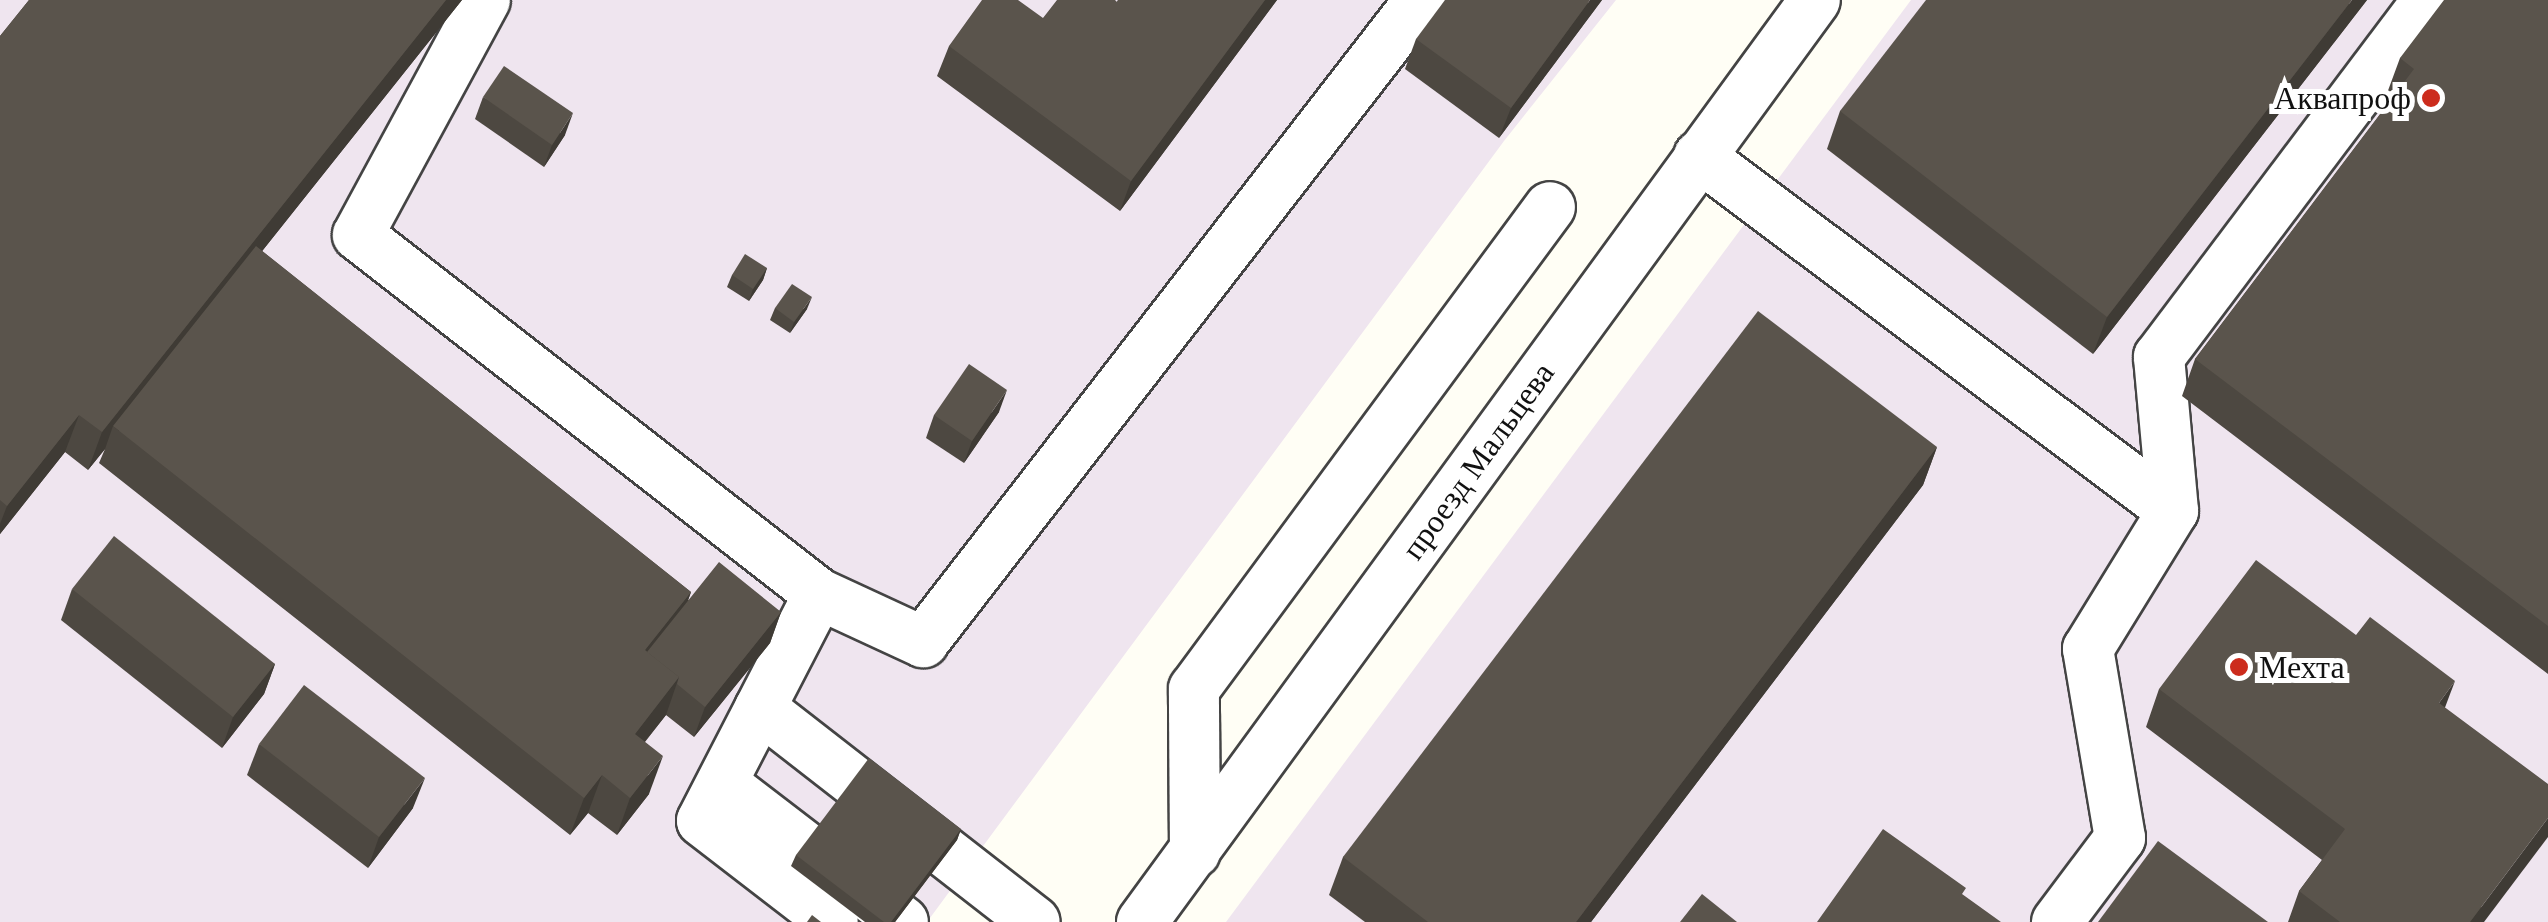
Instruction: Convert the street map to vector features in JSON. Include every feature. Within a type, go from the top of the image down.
[{"type":"street","points":[[485,0],[358,236],[819,594],[923,642],[1420,0]]},
{"type":"street","name":"проезд Мальцева","points":[[1142,922],[1814,0]]},
{"type":"street","points":[[2057,922],[2135,850],[2088,649],[2173,510],[2159,358],[2428,0]]},
{"type":"street","points":[[1699,156],[2173,510]]},
{"type":"street","points":[[1195,852],[1194,689],[1550,207]]},
{"type":"street","points":[[819,594],[702,821],[833,922]]},
{"type":"street","points":[[760,708],[1034,922]]},
{"type":"street","points":[[722,783],[903,922]]},
{"type":"shaded area","points":[[0,0],[1616,0],[1504,141],[927,922],[0,922]]},
{"type":"shaded area","points":[[1911,0],[2548,0],[2548,922],[1226,922]]},
{"type":"building","points":[[29,0],[446,0],[102,432],[79,415],[7,506],[0,500],[0,36]]},
{"type":"building","points":[[982,0],[1018,0],[1043,18],[1057,0],[1265,0],[1131,181],[949,46]]},
{"type":"building","points":[[1445,0],[1590,0],[1511,108],[1416,39]]},
{"type":"building","points":[[1926,0],[2352,0],[2107,317],[1840,111]]},
{"type":"building","points":[[2444,0],[2548,0],[2548,626],[2195,359],[2414,69],[2400,58]]},
{"type":"building","points":[[504,66],[573,113],[552,145],[483,97]]},
{"type":"building","points":[[256,246],[691,592],[645,650],[679,677],[635,734],[663,756],[630,798],[602,775],[584,798],[113,426]]},
{"type":"building","points":[[745,254],[767,268],[753,289],[732,275]]},
{"type":"building","points":[[792,284],[812,297],[794,322],[775,308]]},
{"type":"building","points":[[1758,311],[1937,447],[1576,922],[1428,922],[1343,857]]},
{"type":"building","points":[[969,364],[1007,390],[972,441],[934,415]]},
{"type":"building","points":[[114,536],[275,664],[233,717],[72,589]]},
{"type":"building","points":[[2256,560],[2356,635],[2370,617],[2455,681],[2439,703],[2548,784],[2548,818],[2470,922],[2340,922],[2299,891],[2345,829],[2159,689]]},
{"type":"building","points":[[719,562],[781,612],[705,707],[677,684],[679,677],[647,652]]},
{"type":"building","points":[[304,685],[425,778],[379,837],[259,744]]},
{"type":"building","points":[[869,758],[961,829],[891,922],[884,922],[796,855]]},
{"type":"building","points":[[1883,829],[1966,888],[1962,894],[2001,922],[1817,922]]},
{"type":"building","points":[[2158,841],[2268,922],[2098,922]]},
{"type":"building","points":[[1702,894],[1737,922],[1680,922]]},
{"type":"place","name":"Аквапроф","points":[[2431,98]]},
{"type":"place","name":"Мехта","points":[[2239,667]]}]
